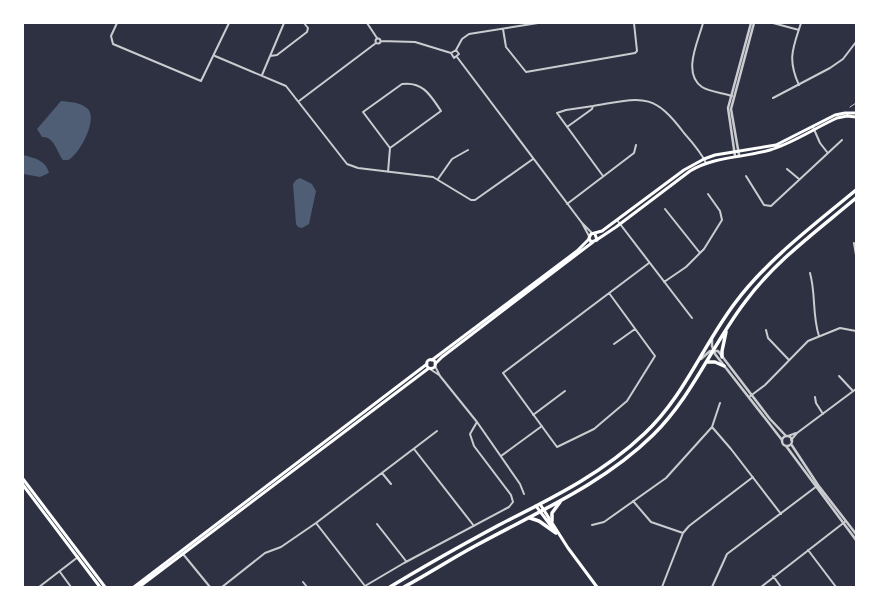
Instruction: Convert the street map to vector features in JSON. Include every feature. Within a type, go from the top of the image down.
[{"type":"highway","points":[[390,587],[459,546],[538,505],[598,471],[636,441],[672,402],[735,303],[758,275],[778,255],[856,190]]},
{"type":"highway","points":[[404,587],[474,546],[542,511],[602,477],[640,447],[672,414],[706,362],[715,351],[728,327],[751,294],[777,266],[856,198]]},
{"type":"highway","points":[[722,356],[722,350],[728,327]]},
{"type":"highway","points":[[706,362],[715,362],[724,366]]},
{"type":"highway","points":[[552,522],[552,513],[562,500]]},
{"type":"highway","points":[[529,518],[539,521],[556,533]]},
{"type":"main road","points":[[134,587],[435,365],[442,357],[593,242],[620,224],[685,175],[706,163],[739,155],[770,150],[835,115],[856,113]]},
{"type":"main road","points":[[139,587],[182,552],[427,364],[428,361],[432,360],[571,255],[589,237],[617,220],[684,170],[704,158],[776,144],[841,116],[856,117]]},
{"type":"main road","points":[[594,234],[597,239]]},
{"type":"main road","points":[[589,237],[593,242]]},
{"type":"main road","points":[[432,360],[435,365]]},
{"type":"main road","points":[[427,364],[429,368]]},
{"type":"main road","points":[[23,479],[24,485],[105,587]]},
{"type":"main road","points":[[538,505],[556,533],[598,587]]},
{"type":"main road","points":[[542,511],[552,522],[560,538]]},
{"type":"main road","points":[[79,556],[100,587]]},
{"type":"street","points":[[117,23],[111,36],[113,44],[199,81],[203,80],[229,23]]},
{"type":"street","points":[[262,76],[284,23]]},
{"type":"street","points":[[270,56],[276,55],[307,32],[308,28],[304,23]]},
{"type":"street","points":[[367,23],[377,38],[381,41]]},
{"type":"street","points":[[451,53],[456,50],[462,39],[469,34],[538,23]]},
{"type":"street","points":[[503,29],[506,47],[526,72],[636,53],[638,51],[638,44],[634,23]]},
{"type":"street","points":[[703,23],[692,67],[692,75],[703,87],[732,96]]},
{"type":"street","points":[[735,156],[736,151],[731,115],[732,96],[751,23]]},
{"type":"street","points":[[732,96],[754,23]]},
{"type":"street","points":[[773,23],[799,30]]},
{"type":"street","points":[[799,85],[792,72],[791,63],[801,23]]},
{"type":"street","points":[[376,43],[377,38]]},
{"type":"street","points":[[299,101],[376,43],[379,44],[381,41],[415,42],[451,53],[453,57],[457,57],[582,223],[594,234]]},
{"type":"street","points":[[773,98],[830,68],[843,59],[856,42]]},
{"type":"street","points":[[456,50],[458,52],[457,57]]},
{"type":"street","points":[[215,56],[286,86],[347,164],[358,168],[438,179],[471,200],[474,200],[533,159]]},
{"type":"street","points":[[388,172],[390,148],[363,112],[400,84],[408,83],[425,89],[441,111],[390,148]]},
{"type":"street","points":[[604,176],[558,113],[566,110],[635,99],[648,101],[659,105],[673,118],[704,158],[706,163]]},
{"type":"street","points":[[567,127],[592,109],[593,106]]},
{"type":"street","points":[[813,128],[820,143],[827,152]]},
{"type":"street","points":[[746,176],[761,202],[768,207],[787,192],[827,152],[842,140]]},
{"type":"street","points":[[567,204],[634,153],[636,146]]},
{"type":"street","points":[[438,179],[452,159],[468,150]]},
{"type":"street","points":[[736,151],[739,155]]},
{"type":"street","points":[[787,169],[799,179]]},
{"type":"street","points":[[664,283],[686,267],[700,254],[722,220],[720,211],[708,194]]},
{"type":"street","points":[[665,209],[700,254]]},
{"type":"street","points":[[617,220],[692,318]]},
{"type":"street","points":[[582,223],[589,237]]},
{"type":"street","points":[[854,243],[856,255]]},
{"type":"street","points":[[609,293],[655,356],[626,401],[594,429],[557,447],[503,373],[609,293],[649,263]]},
{"type":"street","points":[[810,273],[812,282],[814,322],[819,336]]},
{"type":"street","points":[[750,396],[765,385],[808,341],[840,328],[856,331],[856,326]]},
{"type":"street","points":[[614,344],[635,329]]},
{"type":"street","points":[[766,330],[768,338],[789,361]]},
{"type":"street","points":[[712,338],[715,351],[724,366],[770,419],[787,436],[817,486]]},
{"type":"street","points":[[698,361],[707,352],[715,351],[722,356],[782,440],[784,445],[856,534]]},
{"type":"street","points":[[435,365],[440,376],[477,422],[520,484],[524,494]]},
{"type":"street","points":[[429,368],[440,376]]},
{"type":"street","points":[[839,376],[853,391]]},
{"type":"street","points":[[782,440],[787,436],[797,433],[856,389]]},
{"type":"street","points":[[533,415],[565,391]]},
{"type":"street","points":[[815,397],[816,403],[823,414]]},
{"type":"street","points":[[592,525],[604,522],[666,478],[712,427],[720,403]]},
{"type":"street","points":[[316,523],[364,586],[509,507],[512,502],[511,495],[474,446],[470,434],[477,422]]},
{"type":"street","points":[[500,456],[542,426]]},
{"type":"street","points":[[712,427],[781,514]]},
{"type":"street","points":[[222,587],[265,553],[281,547],[316,523],[437,431]]},
{"type":"street","points":[[786,446],[791,442],[797,433]]},
{"type":"street","points":[[414,449],[474,526]]},
{"type":"street","points":[[382,473],[391,484]]},
{"type":"street","points":[[662,587],[683,533],[689,526],[753,477]]},
{"type":"street","points":[[712,587],[727,554],[817,486]]},
{"type":"street","points":[[633,501],[651,522],[683,533]]},
{"type":"street","points":[[845,522],[856,540]]},
{"type":"street","points":[[761,587],[845,522]]},
{"type":"street","points":[[377,524],[406,562]]},
{"type":"street","points":[[808,550],[836,587]]},
{"type":"street","points":[[182,552],[210,587]]},
{"type":"street","points":[[39,587],[79,556]]},
{"type":"street","points":[[59,572],[71,587]]},
{"type":"street","points":[[774,576],[781,587]]},
{"type":"street","points":[[303,582],[307,587]]},
{"type":"lane","points":[[850,107],[856,103]]},
{"type":"water","points":[[61,101],[82,105],[88,109],[91,121],[82,145],[68,160],[63,160],[53,142],[50,139],[42,137],[37,129]]},
{"type":"water","points":[[23,155],[42,162],[49,173],[40,177],[23,174]]},
{"type":"water","points":[[300,178],[312,184],[316,191],[309,224],[302,228],[298,227],[296,224],[293,184]]}]
